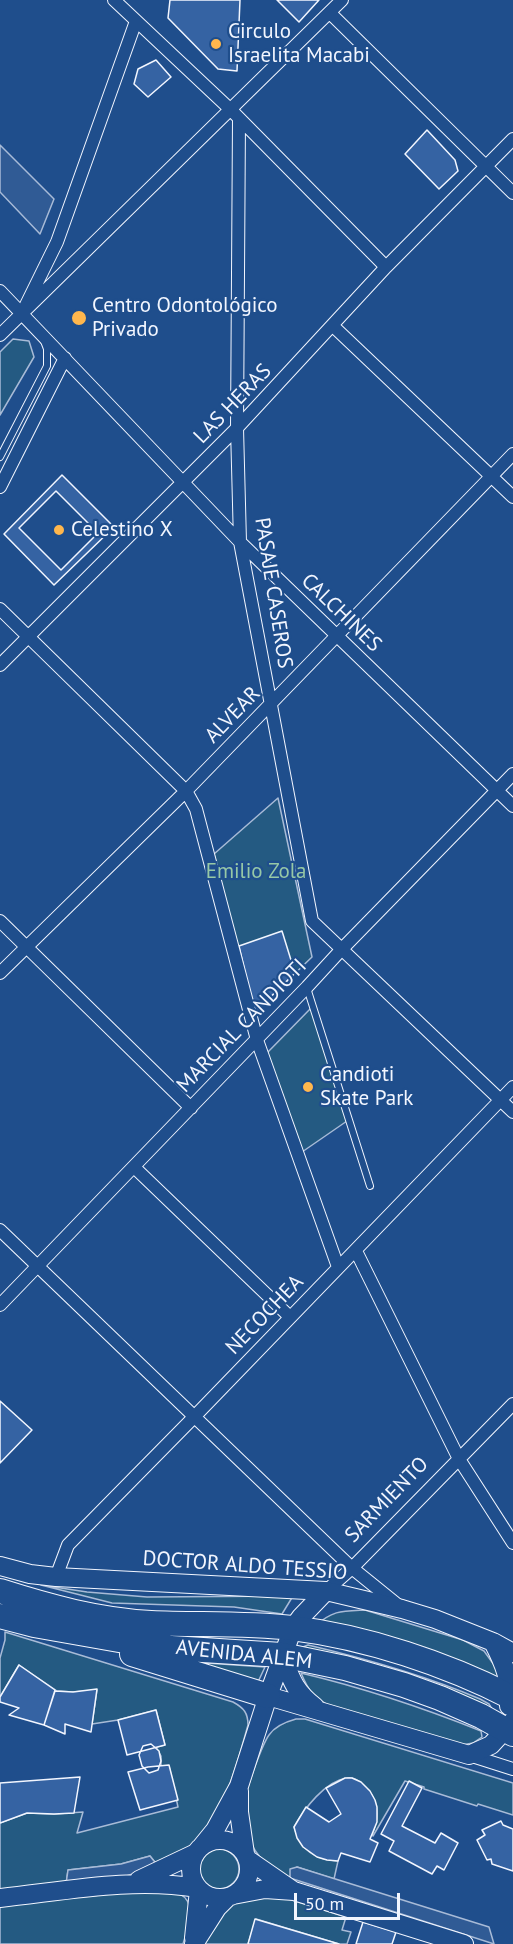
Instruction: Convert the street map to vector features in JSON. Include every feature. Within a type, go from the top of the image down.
[{"type":"highway","name":"AVENIDA ALEM","points":[[0,1591],[53,1608],[105,1618],[149,1623],[293,1628],[398,1652],[464,1676],[511,1697]]},
{"type":"highway","name":"AVENIDA ALEM","points":[[2,1617],[61,1631],[171,1648],[282,1654],[345,1668],[404,1685],[510,1728]]},
{"type":"highway","points":[[61,1631],[268,1696]]},
{"type":"street","points":[[114,0],[235,115],[386,267]]},
{"type":"street","points":[[0,335],[235,115],[342,0]]},
{"type":"street","points":[[330,13],[513,193]]},
{"type":"street","points":[[22,312],[57,242],[136,21]]},
{"type":"street","name":"PASAJE CASEROS","points":[[235,115],[240,542],[312,921],[513,1112]]},
{"type":"street","name":"LAS HERAS","points":[[0,665],[237,429],[386,267],[513,139]]},
{"type":"street","name":"CALCHINES","points":[[0,291],[240,542],[513,806]]},
{"type":"street","points":[[333,326],[513,497]]},
{"type":"street","points":[[0,487],[65,358]]},
{"type":"street","name":"ALVEAR","points":[[0,973],[186,791],[513,454]]},
{"type":"street","points":[[0,609],[186,791],[196,809],[257,1040],[338,1267]]},
{"type":"street","name":"MARCIAL CANDIOTI","points":[[0,1305],[513,774]]},
{"type":"street","points":[[0,921],[191,1108]]},
{"type":"street","name":"NECOCHEA","points":[[56,1577],[68,1545],[513,1087]]},
{"type":"street","points":[[134,1167],[290,1317]]},
{"type":"street","points":[[0,1230],[352,1568],[402,1609]]},
{"type":"street","points":[[356,1251],[459,1459],[513,1543]]},
{"type":"street","name":"SARMIENTO","points":[[239,1786],[282,1654],[293,1628],[326,1591],[352,1568],[513,1404]]},
{"type":"street","name":"DOCTOR ALDO TESSIO","points":[[0,1566],[30,1574],[56,1577],[326,1591],[445,1622],[513,1653]]},
{"type":"street","points":[[469,1755],[491,1745],[510,1728],[510,1685],[507,1672],[493,1642]]},
{"type":"street","points":[[282,1654],[296,1689],[302,1697],[324,1714]]},
{"type":"street","points":[[268,1696],[513,1769]]},
{"type":"street","points":[[194,1944],[198,1889],[191,1869],[199,1849],[215,1830],[239,1786]]},
{"type":"street","points":[[194,1944],[217,1908],[239,1891],[247,1880],[249,1866],[239,1812],[239,1786]]},
{"type":"street","points":[[129,1884],[164,1870],[212,1841],[222,1840],[237,1845],[246,1856],[294,1891]]},
{"type":"street","points":[[0,1898],[129,1884],[159,1883],[198,1889],[215,1898],[265,1889],[294,1891],[464,1944]]},
{"type":"lane","points":[[0,457],[46,366],[46,349],[39,330]]},
{"type":"lane","points":[[307,987],[370,1186]]},
{"type":"green space","points":[[13,339],[29,341],[34,357],[0,415],[0,352]]},
{"type":"green space","name":"Emilio Zola","points":[[278,798],[312,957],[254,1013],[214,854]]},
{"type":"green space","name":"Candioti Skate Park","points":[[312,1007],[347,1121],[302,1152],[267,1053]]},
{"type":"green space","points":[[41,1585],[147,1597],[293,1596],[282,1614],[234,1607],[112,1603]]},
{"type":"green space","points":[[365,1610],[463,1640],[484,1651],[497,1669],[501,1687],[315,1626],[338,1612]]},
{"type":"green space","points":[[5,1632],[233,1702],[243,1709],[248,1725],[227,1793],[210,1825],[187,1850],[158,1866],[150,1856],[121,1864],[68,1870],[66,1884],[0,1890],[0,1823],[27,1813],[83,1812],[77,1833],[178,1807],[169,1766],[161,1766],[161,1756],[156,1747],[165,1745],[156,1710],[92,1724],[97,1690],[57,1691],[19,1665],[0,1697],[0,1658]]},
{"type":"green space","points":[[308,1645],[438,1682],[480,1699],[489,1704],[492,1709],[303,1647]]},
{"type":"green space","points":[[206,1663],[265,1667],[257,1684],[204,1667]]},
{"type":"green space","points":[[301,1673],[414,1706],[481,1731],[482,1737],[473,1743],[456,1746],[332,1707],[313,1694]]},
{"type":"green space","points":[[296,1719],[305,1719],[513,1783],[513,1815],[478,1804],[477,1806],[405,1781],[373,1836],[377,1815],[372,1796],[356,1780],[349,1778],[339,1780],[316,1797],[294,1827],[300,1842],[315,1856],[338,1861],[334,1879],[297,1867],[290,1878],[271,1867],[255,1851],[248,1833],[246,1800],[247,1790],[269,1735],[274,1729]]},
{"type":"green space","points":[[219,1849],[227,1850],[233,1855],[238,1861],[238,1877],[233,1883],[227,1888],[219,1889],[211,1888],[205,1883],[200,1877],[199,1869],[200,1861],[205,1855],[211,1850]]},
{"type":"green space","points":[[151,1890],[180,1894],[189,1904],[189,1924],[183,1944],[0,1944],[0,1905]]},
{"type":"green space","points":[[279,1896],[346,1917],[342,1930],[351,1932],[347,1944],[339,1944],[256,1919],[248,1944],[202,1944],[209,1928],[235,1902]]},
{"type":"shaded area","points":[[0,145],[54,199],[40,234],[0,192]]},
{"type":"shaded area","points":[[150,1856],[158,1866],[123,1877],[66,1884],[68,1870],[121,1864]]},
{"type":"shaded area","points":[[297,1867],[489,1927],[494,1944],[290,1878],[290,1869]]},
{"type":"building","name":"Circulo Israelita Macabi","points":[[170,0],[240,0],[237,71],[218,69],[168,18]]},
{"type":"building","points":[[277,0],[319,0],[299,22]]},
{"type":"building","points":[[156,60],[171,77],[148,97],[134,84],[138,69]]},
{"type":"building","points":[[427,130],[455,160],[458,171],[439,189],[405,154]]},
{"type":"building","name":"Celestino X","points":[[62,475],[114,527],[54,585],[4,534]]},
{"type":"building","points":[[56,491],[98,533],[61,570],[19,528]]},
{"type":"building","points":[[282,931],[295,973],[254,1013],[239,946]]},
{"type":"building","points":[[0,1401],[32,1430],[0,1463]]},
{"type":"building","points":[[19,1665],[55,1690],[44,1725],[9,1715],[19,1708],[0,1702],[0,1697]]},
{"type":"building","points":[[97,1689],[91,1732],[65,1724],[65,1734],[44,1725],[55,1691],[73,1692]]},
{"type":"building","points":[[156,1710],[165,1745],[127,1755],[118,1720]]},
{"type":"building","points":[[151,1744],[159,1751],[161,1761],[158,1770],[149,1773],[142,1766],[139,1755],[143,1746]]},
{"type":"building","points":[[169,1765],[178,1800],[140,1810],[128,1772]]},
{"type":"building","points":[[80,1777],[74,1813],[27,1813],[0,1823],[0,1783]]},
{"type":"building","points":[[345,1778],[361,1782],[375,1800],[377,1822],[370,1839],[378,1843],[370,1862],[341,1853],[338,1861],[317,1857],[303,1847],[297,1838],[294,1827],[306,1807],[329,1822],[341,1814],[326,1788]]},
{"type":"building","points":[[409,1781],[422,1788],[402,1826],[435,1843],[441,1833],[458,1843],[444,1870],[437,1866],[432,1874],[389,1851],[394,1841],[381,1834]]},
{"type":"building","points":[[501,1821],[503,1825],[513,1829],[513,1871],[492,1864],[491,1859],[487,1860],[477,1840],[485,1835],[482,1830]]},
{"type":"building","points":[[255,1919],[339,1944],[248,1944]]},
{"type":"building","points":[[363,1922],[396,1932],[392,1944],[356,1944]]},
{"type":"place","name":"Circulo Israelita Macabi","points":[[216,44]]},
{"type":"place","name":"Centro Odontológico Privado","points":[[79,318]]},
{"type":"place","name":"Celestino X","points":[[59,530]]},
{"type":"place","name":"Candioti Skate Park","points":[[308,1087]]}]
